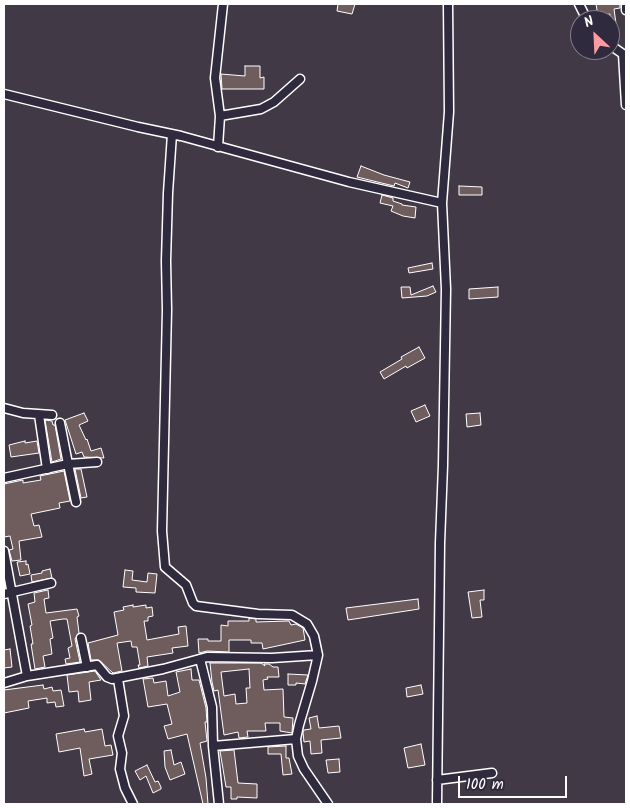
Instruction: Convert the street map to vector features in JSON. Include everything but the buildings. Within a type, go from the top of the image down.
[{"type":"street","points":[[218,147],[220,116],[215,78],[224,4]]},
{"type":"street","points":[[437,804],[440,543],[443,485],[446,289],[442,203],[449,112],[448,4]]},
{"type":"street","points":[[626,4],[626,10]]},
{"type":"street","points":[[624,52],[626,105]]},
{"type":"street","points":[[220,116],[261,109],[274,102],[300,79]]},
{"type":"street","points":[[4,94],[172,134],[348,182],[442,203]]},
{"type":"street","points":[[172,134],[166,261],[167,310],[162,531],[167,570],[186,585],[196,606],[258,614],[296,616],[307,624],[314,636],[318,655],[296,739],[298,756],[304,769],[328,804]]},
{"type":"street","points":[[4,408],[39,415],[52,415]]},
{"type":"street","points":[[39,415],[47,469]]},
{"type":"street","points":[[60,423],[76,502]]},
{"type":"street","points":[[4,478],[68,464],[97,462]]},
{"type":"street","points":[[4,550],[7,593],[27,676]]},
{"type":"street","points":[[7,593],[52,583]]},
{"type":"street","points":[[81,638],[87,668]]},
{"type":"street","points":[[4,683],[27,676],[98,666],[109,678],[118,679],[207,657],[272,658],[318,655]]},
{"type":"street","points":[[200,659],[212,707],[218,804]]},
{"type":"street","points":[[118,679],[124,716],[118,736],[122,753],[120,769],[125,788],[133,804]]},
{"type":"street","points":[[214,746],[296,739]]},
{"type":"street","points":[[437,780],[492,773]]}]
